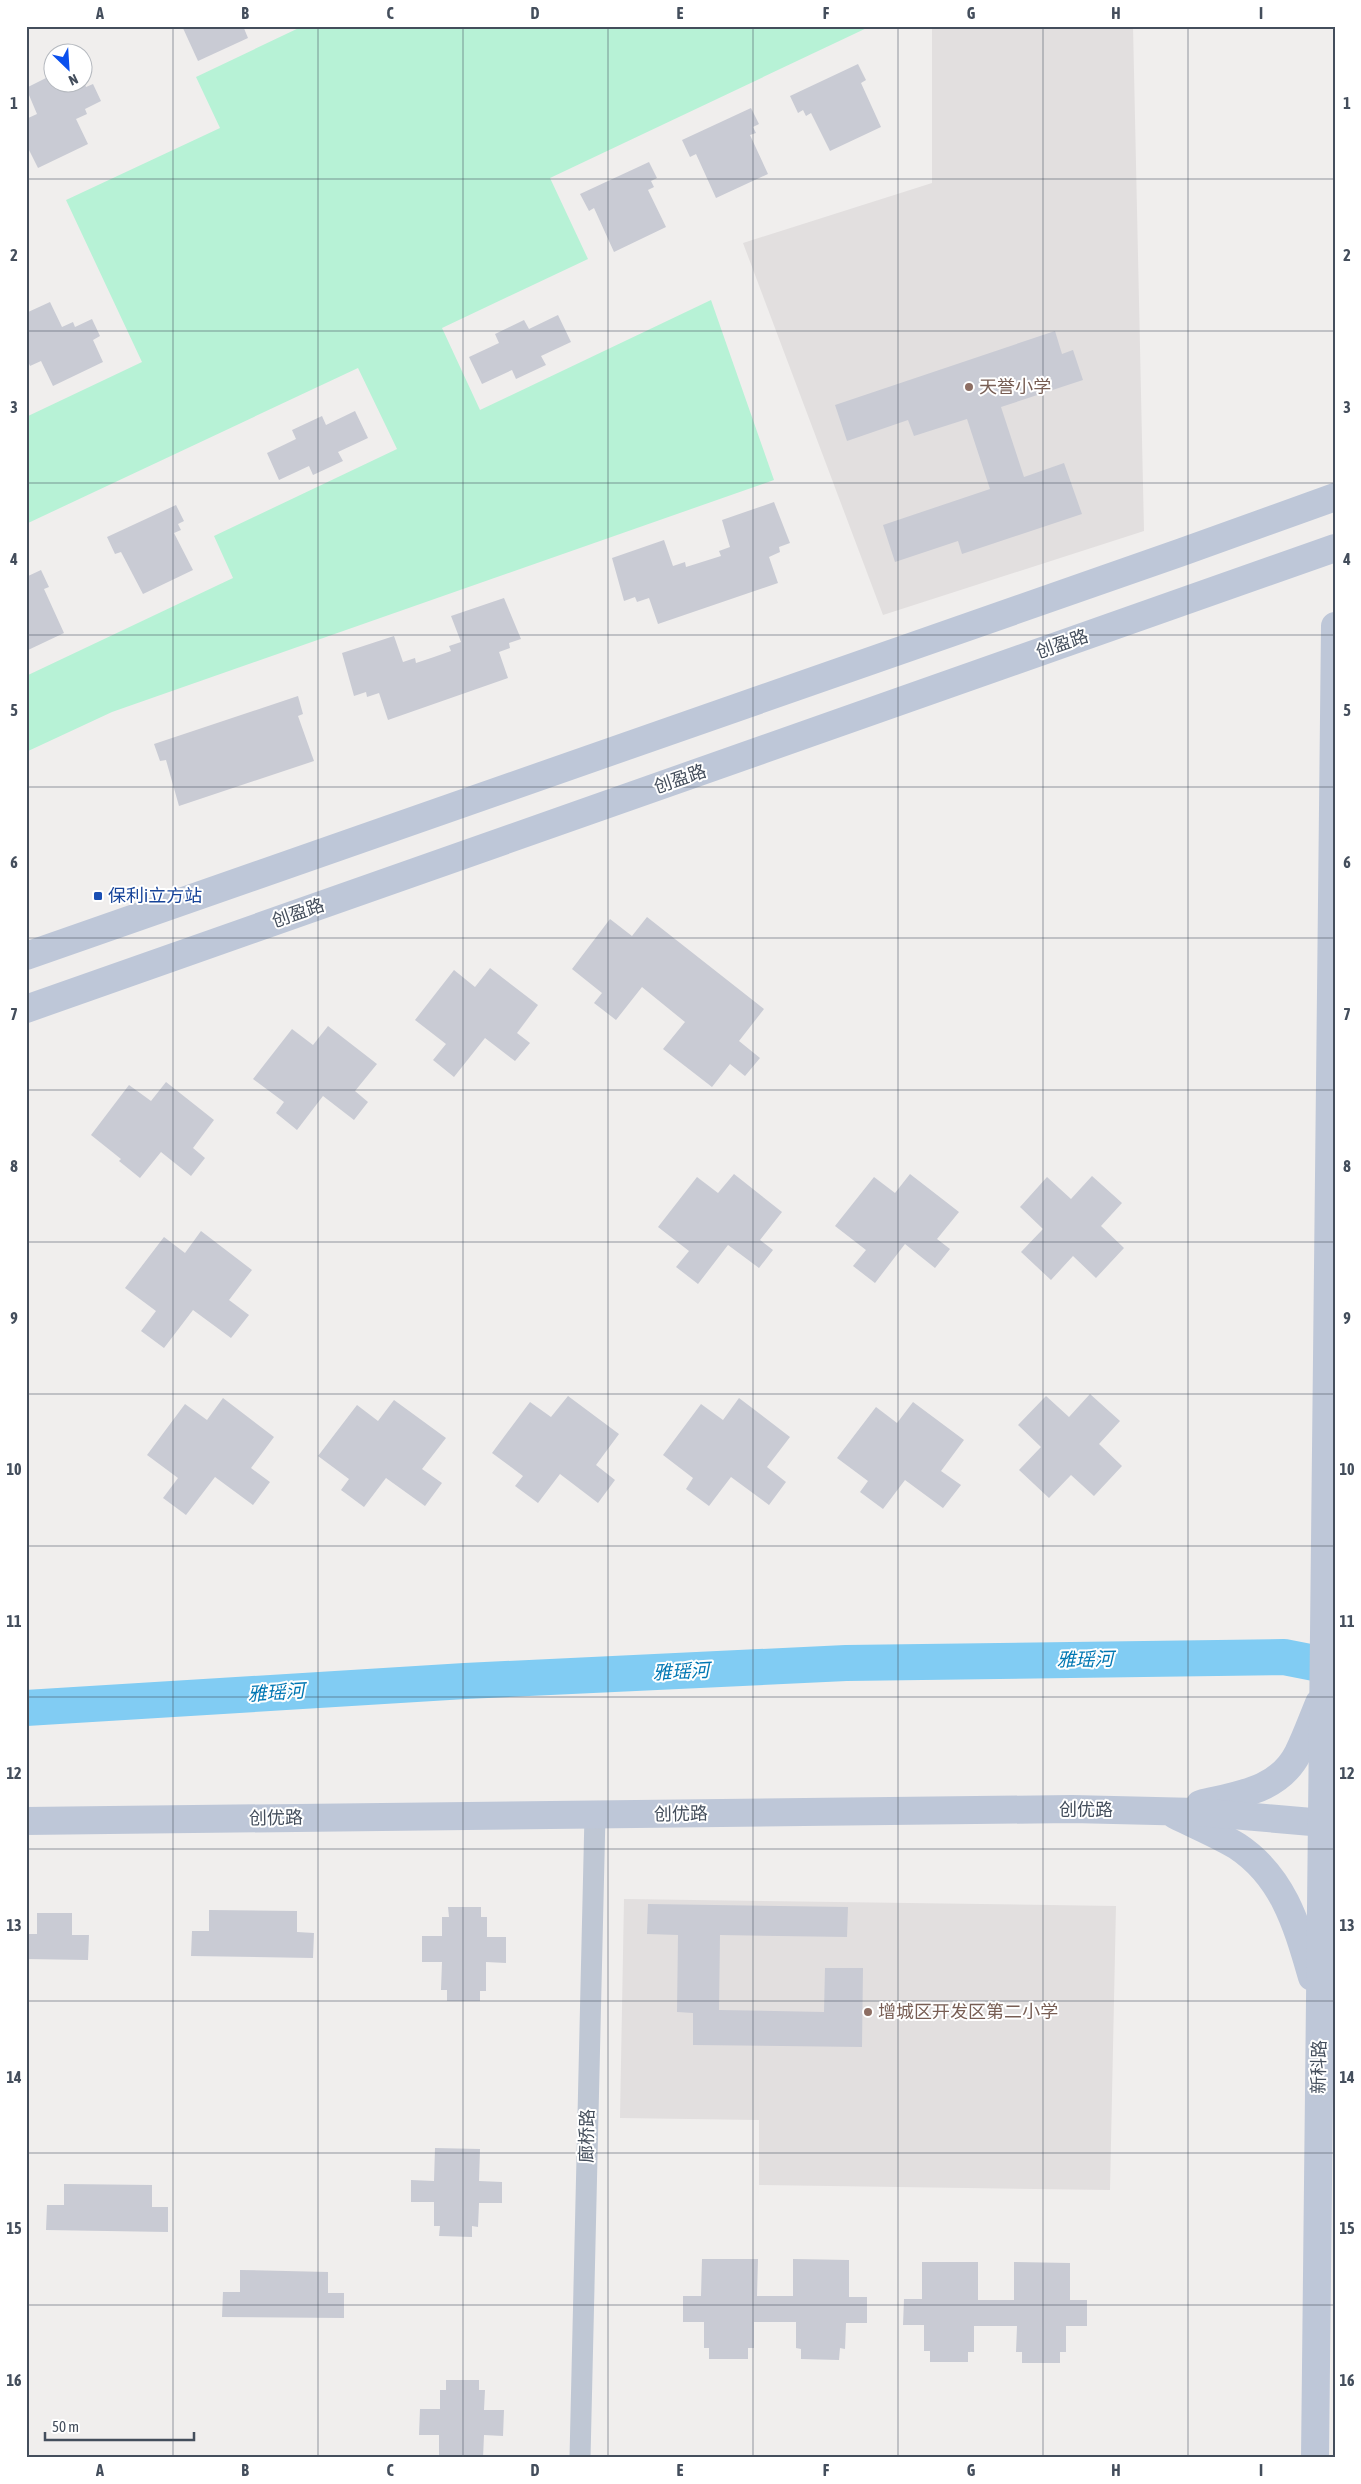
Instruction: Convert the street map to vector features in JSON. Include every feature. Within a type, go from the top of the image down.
[{"type":"street","points":[[26,956],[1335,497]]},
{"type":"street","name":"创盈路","points":[[26,1010],[1335,548]]},
{"type":"street","name":"新科路","points":[[1315,2458],[1320,2004],[1328,1823],[1323,1757],[1323,1695],[1335,626]]},
{"type":"street","points":[[1166,1811],[1248,1793],[1272,1783],[1291,1765],[1298,1753],[1323,1695]]},
{"type":"street","name":"创优路","points":[[26,1821],[1072,1809],[1166,1811],[1328,1823]]},
{"type":"street","points":[[1166,1811],[1236,1846],[1261,1865],[1271,1877],[1281,1891],[1295,1921],[1320,2004]]},
{"type":"street","name":"廊桥路","points":[[580,2458],[595,1815]]},
{"type":"shaded area","name":"天誉小学","points":[[932,26],[1133,26],[1144,531],[883,615],[743,243],[932,183]]},
{"type":"shaded area","name":"增城区开发区第二小学","points":[[624,1899],[1116,1906],[1110,2190],[759,2185],[759,2120],[620,2118]]},
{"type":"green space","points":[[303,26],[871,26],[550,178],[588,259],[442,328],[480,410],[711,300],[774,480],[112,712],[26,752],[26,676],[233,578],[214,536],[397,449],[358,368],[26,524],[26,417],[142,362],[66,200],[220,128],[196,77]]},
{"type":"building","points":[[182,26],[243,26],[248,38],[198,61]]},
{"type":"building","points":[[858,64],[866,80],[861,83],[881,127],[830,151],[811,113],[806,116],[803,110],[798,113],[790,96]]},
{"type":"building","points":[[42,80],[42,92],[92,92],[93,84],[101,101],[85,109],[87,114],[76,119],[88,144],[38,168],[26,144],[26,119],[37,114],[26,88]]},
{"type":"building","points":[[751,108],[759,124],[753,127],[756,133],[750,135],[768,174],[716,198],[696,154],[690,157],[682,140]]},
{"type":"building","points":[[649,162],[657,178],[651,181],[654,187],[648,190],[666,227],[614,252],[594,208],[589,211],[580,194]]},
{"type":"building","points":[[50,302],[62,327],[73,322],[75,327],[92,319],[100,336],[93,340],[103,362],[53,386],[41,361],[30,366],[26,357],[26,313]]},
{"type":"building","points":[[558,315],[571,342],[541,356],[546,365],[516,379],[512,370],[482,384],[469,357],[499,343],[495,334],[524,320],[529,329]]},
{"type":"building","points":[[1055,331],[1062,354],[1073,350],[1083,380],[1001,407],[1024,477],[1064,463],[1082,514],[962,554],[958,541],[895,562],[883,525],[990,489],[967,419],[914,436],[908,420],[847,441],[835,405]]},
{"type":"building","points":[[355,411],[368,438],[338,452],[343,461],[313,475],[309,466],[279,480],[267,453],[296,439],[292,430],[322,416],[326,425]]},
{"type":"building","points":[[774,502],[790,543],[779,547],[780,552],[769,557],[778,583],[658,624],[649,598],[637,602],[635,597],[624,601],[612,558],[664,540],[673,566],[685,562],[686,567],[721,556],[719,551],[730,547],[722,520]]},
{"type":"building","points":[[176,505],[184,521],[178,524],[181,530],[174,533],[193,570],[143,594],[121,552],[115,554],[107,537]]},
{"type":"building","points":[[41,570],[49,587],[44,589],[64,633],[26,651],[26,577]]},
{"type":"building","points":[[504,598],[521,639],[509,643],[510,648],[499,652],[508,678],[388,720],[379,693],[367,697],[366,692],[354,696],[342,653],[394,636],[403,662],[415,658],[416,663],[434,657],[451,651],[449,646],[461,642],[451,616]]},
{"type":"building","points":[[298,696],[303,714],[298,716],[314,761],[179,806],[166,760],[160,761],[154,744]]},
{"type":"building","points":[[647,917],[764,1009],[739,1041],[760,1058],[745,1076],[730,1064],[712,1087],[663,1049],[685,1022],[642,987],[616,1020],[594,1003],[602,993],[572,969],[610,919],[632,936]]},
{"type":"building","points":[[490,968],[538,1005],[517,1033],[530,1043],[515,1061],[485,1038],[454,1077],[433,1060],[446,1044],[415,1020],[454,970],[475,987]]},
{"type":"building","points":[[328,1026],[377,1064],[355,1091],[368,1102],[354,1120],[323,1096],[297,1130],[276,1113],[284,1102],[253,1079],[292,1029],[313,1045]]},
{"type":"building","points":[[166,1082],[214,1120],[193,1148],[205,1158],[191,1176],[161,1152],[140,1178],[119,1161],[121,1159],[91,1135],[129,1085],[151,1101]]},
{"type":"building","points":[[734,1174],[782,1212],[760,1240],[773,1250],[759,1268],[728,1245],[698,1284],[676,1267],[689,1251],[658,1227],[697,1177],[718,1193]]},
{"type":"building","points":[[910,1174],[959,1212],[937,1239],[950,1249],[935,1268],[905,1244],[875,1283],[853,1266],[866,1250],[835,1226],[874,1177],[895,1193]]},
{"type":"building","points":[[1092,1176],[1122,1203],[1101,1226],[1124,1248],[1096,1278],[1073,1256],[1051,1280],[1021,1252],[1043,1229],[1020,1207],[1047,1177],[1071,1199]]},
{"type":"building","points":[[201,1231],[252,1270],[229,1300],[249,1315],[231,1338],[193,1310],[164,1348],[141,1331],[156,1311],[125,1288],[164,1237],[185,1253]]},
{"type":"building","points":[[1090,1394],[1120,1421],[1099,1444],[1122,1466],[1094,1496],[1071,1475],[1049,1498],[1019,1470],[1041,1447],[1018,1425],[1046,1396],[1069,1417]]},
{"type":"building","points":[[568,1396],[619,1434],[596,1465],[615,1480],[598,1503],[560,1474],[538,1503],[515,1486],[523,1476],[492,1453],[530,1402],[551,1417]]},
{"type":"building","points":[[223,1398],[274,1437],[251,1468],[270,1482],[253,1505],[215,1477],[186,1515],[163,1498],[178,1478],[147,1455],[185,1404],[207,1420]]},
{"type":"building","points":[[739,1398],[790,1437],[767,1467],[786,1482],[769,1505],[731,1477],[709,1506],[686,1489],[693,1478],[663,1455],[701,1404],[723,1420]]},
{"type":"building","points":[[394,1400],[446,1438],[422,1469],[442,1483],[425,1506],[386,1478],[364,1507],[341,1490],[349,1479],[318,1456],[357,1405],[378,1421]]},
{"type":"building","points":[[913,1402],[964,1440],[941,1471],[961,1485],[943,1508],[905,1480],[883,1509],[860,1492],[868,1481],[837,1458],[876,1407],[897,1423]]},
{"type":"building","points":[[648,1904],[848,1907],[847,1937],[720,1935],[719,2010],[824,2012],[825,1968],[863,1968],[862,2047],[693,2045],[693,2013],[677,2012],[678,1935],[647,1934]]},
{"type":"building","points":[[448,1907],[481,1907],[481,1917],[487,1917],[487,1937],[506,1937],[506,1963],[486,1962],[486,1991],[480,1991],[480,2001],[447,2001],[447,1990],[441,1990],[442,1962],[422,1962],[422,1936],[442,1936],[442,1917],[449,1917]]},
{"type":"building","points":[[209,1910],[297,1911],[297,1932],[314,1933],[313,1958],[191,1956],[192,1931],[209,1931]]},
{"type":"building","points":[[37,1913],[72,1913],[72,1935],[89,1935],[88,1960],[26,1959],[26,1934],[37,1934]]},
{"type":"building","points":[[435,2148],[480,2149],[479,2181],[502,2182],[502,2203],[479,2203],[478,2227],[472,2226],[472,2237],[439,2236],[440,2226],[434,2226],[434,2202],[411,2202],[411,2180],[434,2181]]},
{"type":"building","points":[[64,2184],[152,2185],[152,2207],[168,2207],[168,2232],[46,2230],[47,2205],[64,2205]]},
{"type":"building","points":[[702,2259],[758,2259],[757,2296],[793,2296],[793,2259],[849,2260],[849,2297],[867,2297],[867,2323],[846,2323],[845,2349],[840,2348],[839,2360],[801,2359],[801,2349],[796,2348],[796,2322],[754,2322],[754,2348],[748,2348],[748,2359],[709,2359],[709,2348],[704,2348],[704,2322],[683,2322],[683,2296],[701,2296]]},
{"type":"building","points":[[922,2262],[978,2262],[978,2300],[1014,2300],[1014,2262],[1070,2263],[1070,2300],[1087,2300],[1087,2326],[1066,2326],[1066,2352],[1060,2352],[1060,2363],[1022,2363],[1022,2352],[1016,2352],[1017,2326],[974,2326],[974,2352],[968,2352],[968,2362],[930,2362],[930,2351],[924,2351],[924,2325],[903,2325],[904,2299],[922,2299]]},
{"type":"building","points":[[240,2270],[328,2272],[328,2293],[344,2293],[344,2318],[222,2317],[223,2292],[240,2292]]},
{"type":"building","points":[[446,2380],[479,2380],[479,2390],[485,2390],[484,2410],[504,2410],[503,2436],[484,2435],[483,2458],[439,2458],[439,2435],[419,2435],[420,2409],[440,2409],[440,2390],[446,2390]]},
{"type":"waterway","name":"雅瑶河","points":[[26,1708],[465,1681],[846,1663],[1284,1657],[1335,1667]]},
{"type":"place","name":"天誉小学","points":[[969,387]]},
{"type":"place","name":"保利i立方站","points":[[98,896]]},
{"type":"place","name":"增城区开发区第二小学","points":[[868,2012]]}]
